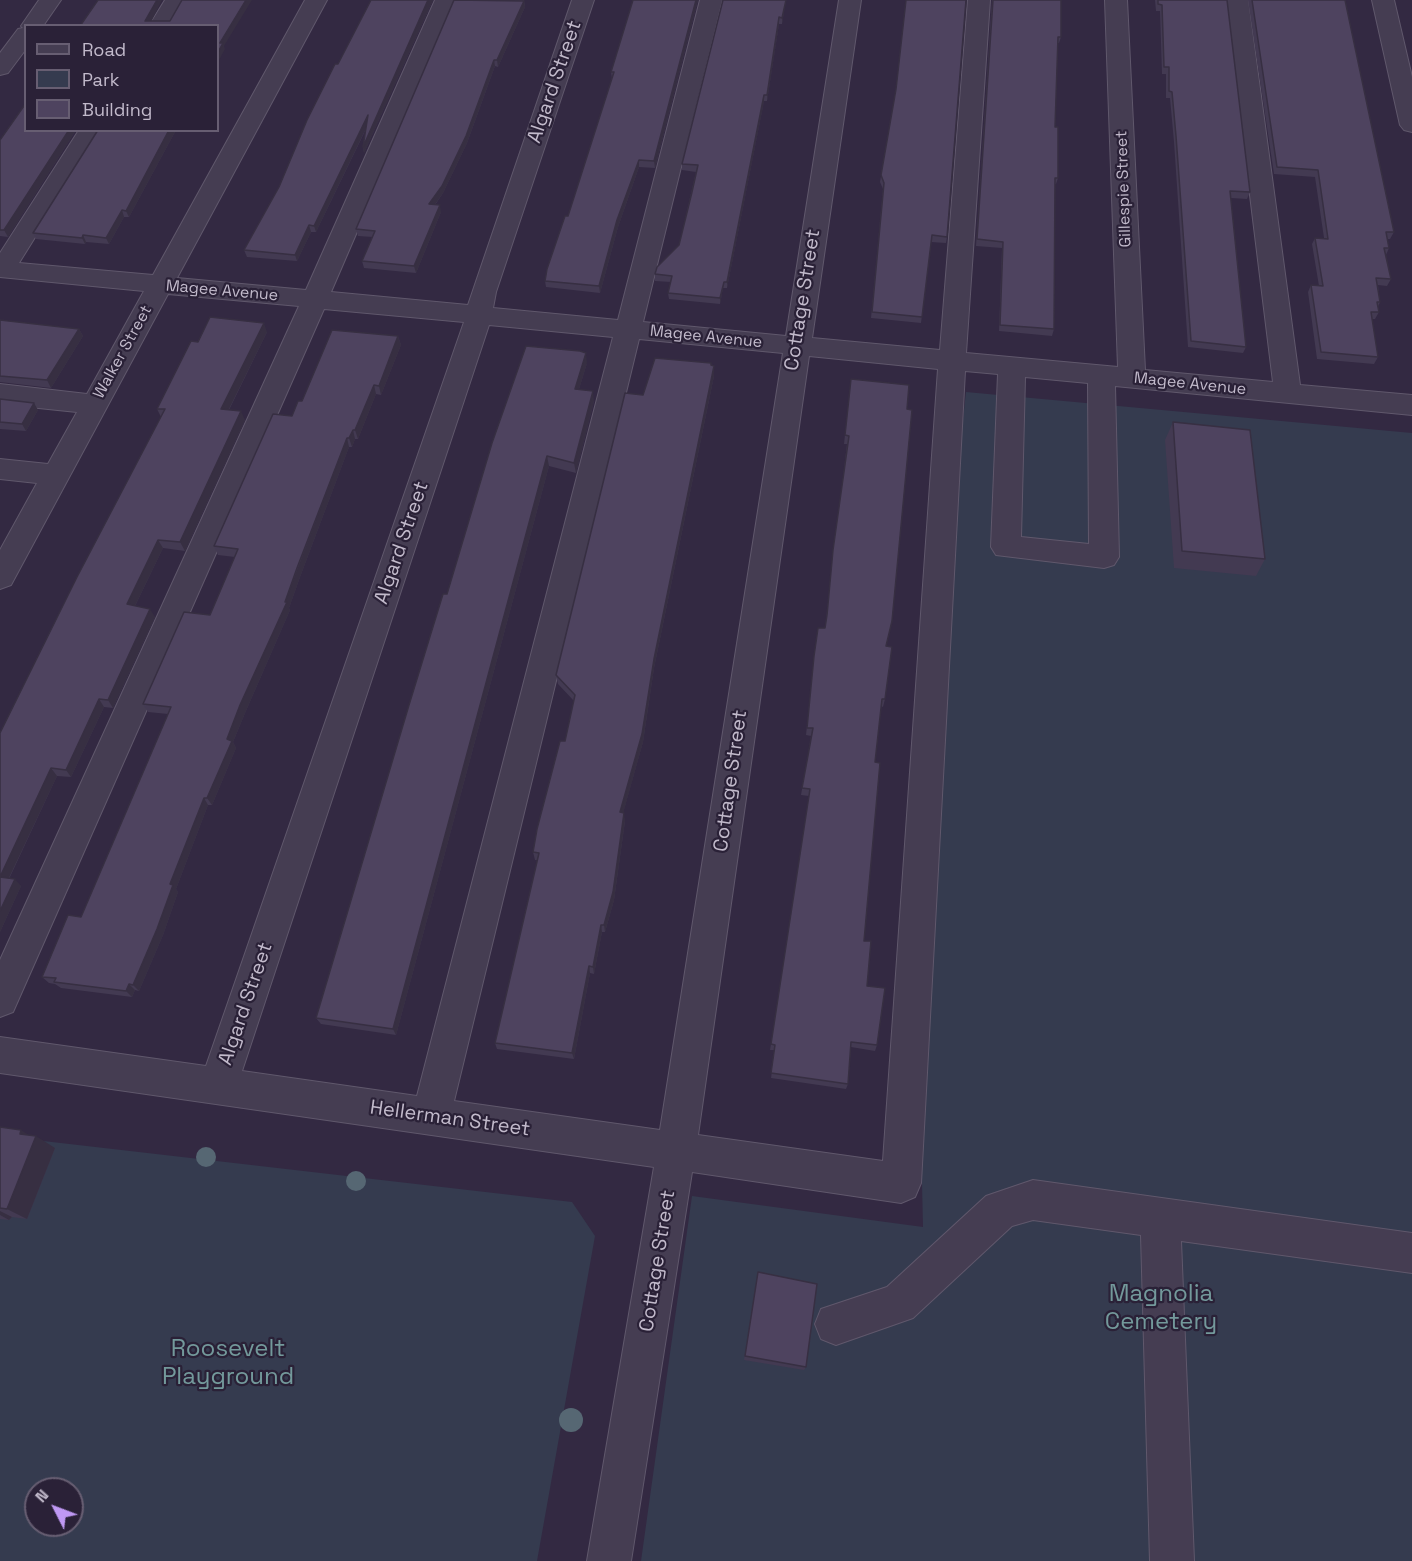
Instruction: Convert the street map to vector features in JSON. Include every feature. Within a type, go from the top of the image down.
[{"type":"street","points":[[33,24],[50,0]]},
{"type":"street","points":[[160,24],[176,0]]},
{"type":"street","name":"Walker Street","points":[[0,577],[316,0]]},
{"type":"street","points":[[0,1000],[315,299],[446,0]]},
{"type":"street","name":"Algard Street","points":[[218,1086],[583,0]]},
{"type":"street","points":[[430,1116],[711,0]]},
{"type":"street","name":"Cottage Street","points":[[609,1561],[676,1151],[850,0]]},
{"type":"street","points":[[952,361],[979,0]]},
{"type":"street","name":"Gillespie Street","points":[[1116,0],[1132,378]]},
{"type":"street","points":[[1237,0],[1288,393]]},
{"type":"street","points":[[1383,0],[1412,125]]},
{"type":"street","points":[[0,68],[24,37]]},
{"type":"street","points":[[1,269],[90,132]]},
{"type":"street","name":"Magee Avenue","points":[[1,269],[1412,405]]},
{"type":"street","name":"Hellerman Street","points":[[0,1055],[901,1183],[952,361]]},
{"type":"street","points":[[1012,367],[1006,547],[1104,558],[1101,375]]},
{"type":"street","points":[[0,394],[94,404]]},
{"type":"street","points":[[0,469],[56,475]]},
{"type":"street","points":[[836,1324],[899,1304],[1000,1210],[1033,1200],[1412,1253]]},
{"type":"street","points":[[1160,1218],[1172,1561]]},
{"type":"green space","name":"Magnolia Cemetery","points":[[966,392],[1412,433],[1412,1561],[641,1561],[692,1196],[923,1227],[921,1140],[950,539]]},
{"type":"green space","name":"Roosevelt Playground","points":[[0,1136],[572,1202],[595,1236],[537,1561],[0,1561]]},
{"type":"building","points":[[98,0],[157,0],[145,21],[170,21],[182,0],[246,0],[220,43],[223,43],[219,50],[219,24],[81,24]]},
{"type":"building","points":[[371,0],[428,0],[363,147],[368,115],[314,226],[309,225],[295,255],[244,250],[279,187],[307,120],[335,64],[338,64]]},
{"type":"building","points":[[454,0],[524,1],[497,60],[494,60],[466,136],[442,186],[429,204],[440,205],[414,266],[362,261],[375,231],[356,229]]},
{"type":"building","points":[[633,0],[696,0],[654,161],[639,160],[617,220],[599,286],[545,281],[547,269],[565,216],[568,216],[614,72],[611,72]]},
{"type":"building","points":[[723,0],[786,0],[782,18],[779,17],[767,95],[764,95],[727,282],[724,282],[720,298],[668,293],[672,276],[655,274],[657,267],[679,245],[698,165],[682,164]]},
{"type":"building","points":[[906,0],[966,0],[947,237],[932,235],[922,317],[872,312],[884,183],[881,175],[896,89]]},
{"type":"building","points":[[993,0],[1061,0],[1055,127],[1058,127],[1058,178],[1055,178],[1054,329],[1000,325],[1003,242],[977,239]]},
{"type":"building","points":[[1158,0],[1227,0],[1250,192],[1230,191],[1246,347],[1191,341],[1172,92],[1169,91],[1169,67],[1164,67],[1162,5],[1158,4]]},
{"type":"building","points":[[1252,0],[1345,0],[1394,232],[1386,232],[1389,248],[1384,248],[1391,279],[1376,278],[1380,302],[1377,302],[1379,312],[1371,312],[1378,357],[1321,352],[1311,285],[1323,286],[1315,238],[1328,239],[1318,170],[1277,167]]},
{"type":"building","points":[[24,106],[24,132],[68,132],[4,230],[0,230],[0,140]]},
{"type":"building","points":[[97,132],[168,132],[126,211],[122,210],[106,238],[33,233]]},
{"type":"building","points":[[210,317],[264,323],[221,409],[241,411],[180,542],[158,540],[127,604],[150,609],[108,700],[99,699],[66,770],[51,768],[0,877],[0,733],[77,577],[165,409],[157,409],[191,341],[198,342]]},
{"type":"building","points":[[0,320],[79,329],[47,380],[0,376]]},
{"type":"building","points":[[332,330],[398,336],[379,386],[374,385],[355,430],[347,438],[297,568],[285,602],[287,602],[240,705],[227,739],[232,741],[207,798],[204,798],[170,884],[173,885],[157,929],[133,985],[129,984],[126,991],[54,982],[56,978],[42,977],[68,915],[81,917],[171,707],[143,704],[184,612],[210,615],[238,549],[214,546],[273,414],[292,416],[298,401],[302,401]]},
{"type":"building","points":[[526,346],[586,353],[575,389],[593,391],[574,463],[547,456],[393,1029],[316,1018],[443,594],[447,594],[492,443]]},
{"type":"building","points":[[655,358],[711,363],[714,366],[654,659],[642,734],[620,812],[624,813],[613,892],[604,925],[601,925],[593,967],[589,966],[572,1053],[495,1043],[539,853],[533,852],[537,829],[560,741],[565,741],[575,695],[556,675],[625,393],[643,395]]},
{"type":"building","points":[[851,379],[909,385],[907,409],[912,410],[892,621],[886,646],[892,647],[885,699],[882,699],[875,762],[880,763],[864,941],[871,941],[867,986],[885,988],[877,1045],[851,1042],[848,1084],[771,1073],[775,1045],[771,1044],[810,789],[802,788],[813,728],[807,728],[814,656],[818,628],[825,628],[827,615],[833,550],[849,436],[845,435]]},
{"type":"building","points":[[0,399],[34,403],[22,424],[0,422]]},
{"type":"building","points":[[1173,422],[1250,430],[1265,559],[1182,551]]},
{"type":"building","points":[[0,877],[15,879],[0,911]]},
{"type":"building","points":[[0,1127],[21,1130],[20,1134],[36,1136],[7,1209],[0,1208]]},
{"type":"building","points":[[758,1272],[817,1284],[806,1367],[745,1356]]}]
